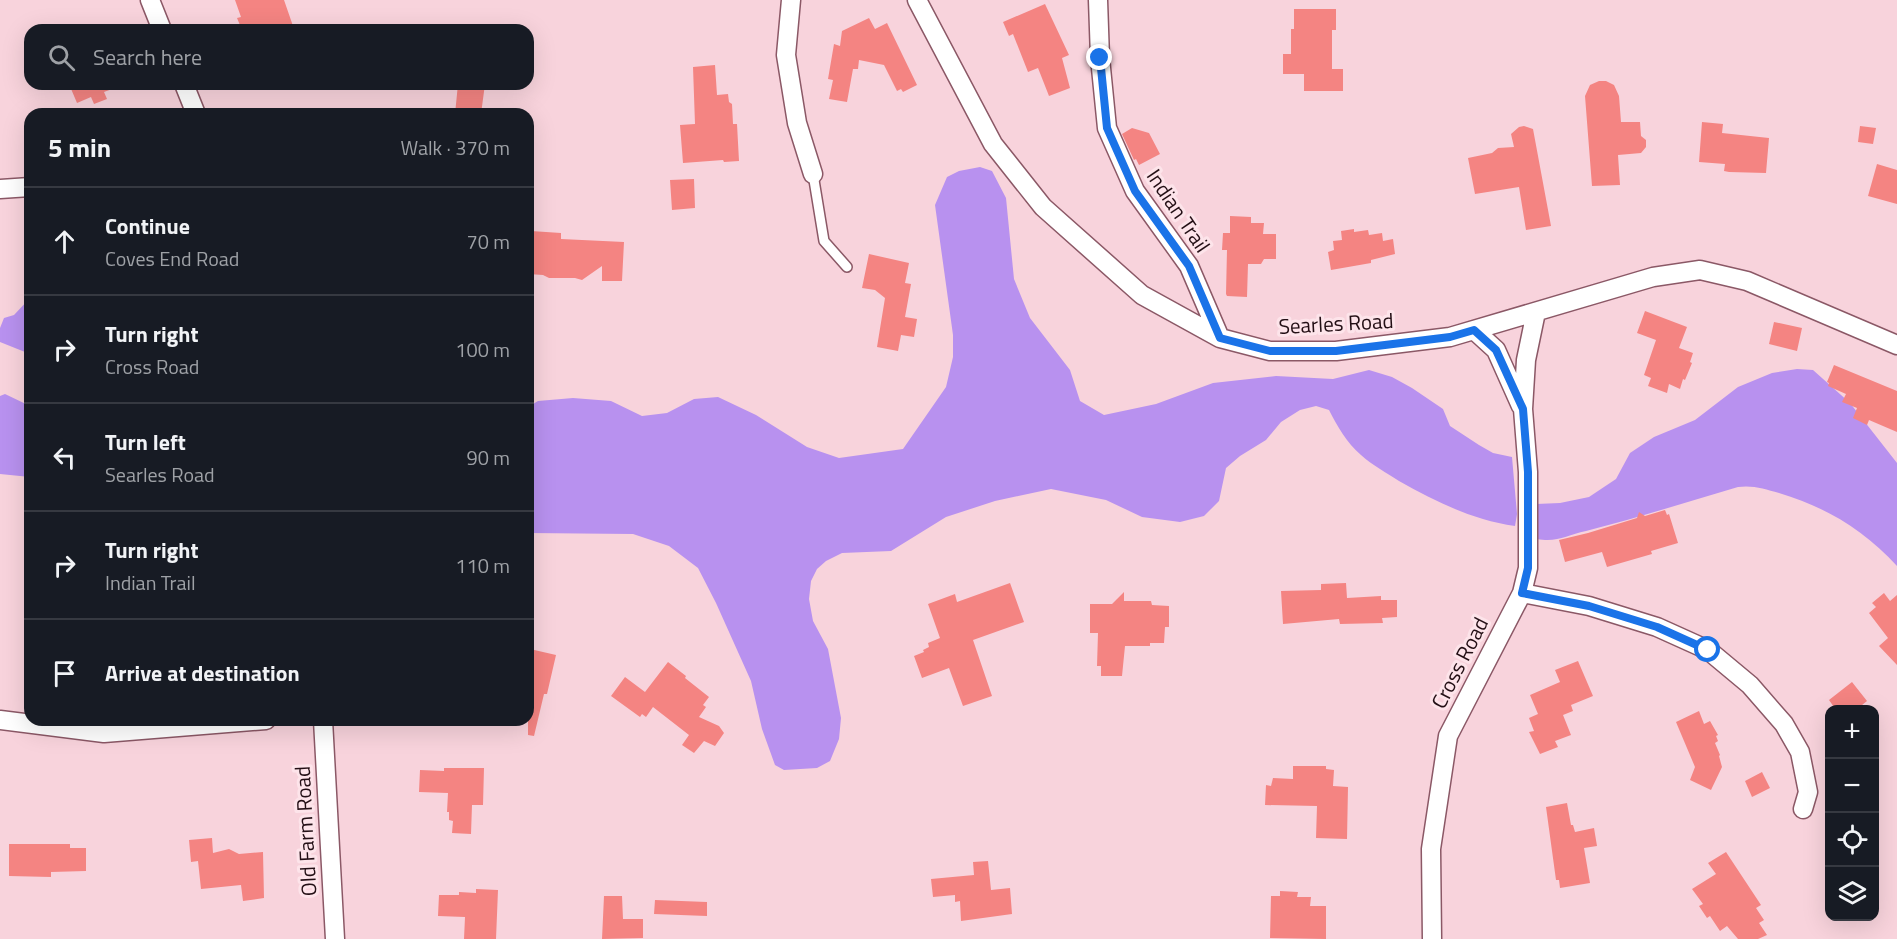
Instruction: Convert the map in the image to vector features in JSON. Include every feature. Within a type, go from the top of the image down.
[{"type":"street","points":[[150,0],[160,24]]},
{"type":"street","points":[[791,0],[786,55],[796,123],[813,174]]},
{"type":"street","name":"Searles Road","points":[[917,0],[993,144],[1043,207],[1142,295],[1220,338],[1270,351],[1336,351],[1450,337],[1653,277],[1700,270],[1747,281],[1897,345]]},
{"type":"street","name":"Indian Trail","points":[[1098,0],[1100,58],[1107,128],[1135,191],[1189,266],[1220,338]]},
{"type":"street","points":[[186,90],[194,108]]},
{"type":"street","points":[[0,189],[24,187]]},
{"type":"street","name":"Cross Road","points":[[1432,939],[1431,849],[1448,736],[1522,593],[1528,568],[1528,472],[1523,409],[1526,360],[1536,312]]},
{"type":"street","name":"Cross Road","points":[[1474,330],[1496,350],[1523,409]]},
{"type":"street","points":[[1522,593],[1589,606],[1657,627],[1708,650],[1750,685],[1784,724],[1800,752],[1809,792],[1803,809]]},
{"type":"street","points":[[0,720],[24,723]]},
{"type":"street","points":[[48,726],[104,733],[191,726]]},
{"type":"street","name":"Old Farm Road","points":[[323,726],[335,939]]},
{"type":"lane","points":[[813,174],[824,241],[847,267]]},
{"type":"shaded area","points":[[980,167],[992,171],[1006,198],[1014,279],[1030,318],[1070,370],[1080,401],[1104,415],[1156,404],[1213,383],[1276,376],[1333,379],[1369,370],[1392,377],[1412,388],[1443,409],[1450,426],[1493,453],[1512,457],[1517,514],[1515,526],[1455,509],[1399,481],[1361,455],[1343,434],[1329,410],[1316,406],[1300,410],[1281,422],[1266,440],[1240,456],[1226,468],[1219,501],[1204,516],[1180,522],[1142,517],[1106,500],[1051,489],[995,501],[946,517],[891,551],[842,553],[826,561],[817,569],[811,581],[809,599],[813,621],[828,649],[841,718],[839,739],[830,761],[817,768],[784,770],[775,765],[762,729],[751,681],[698,568],[669,546],[633,534],[534,533],[534,403],[538,401],[573,398],[611,401],[642,416],[667,413],[694,399],[718,397],[756,415],[807,447],[839,458],[903,449],[946,387],[953,357],[953,335],[935,205],[947,177],[959,171]]},
{"type":"shaded area","points":[[24,304],[24,352],[0,342],[0,328],[4,318],[14,315]]},
{"type":"shaded area","points":[[1797,369],[1813,370],[1850,403],[1897,463],[1897,566],[1871,541],[1843,521],[1813,505],[1779,493],[1749,487],[1738,487],[1562,538],[1537,539],[1536,504],[1560,503],[1589,497],[1616,479],[1630,453],[1654,437],[1695,420],[1738,387],[1772,373]]},
{"type":"shaded area","points":[[5,394],[24,403],[24,476],[0,474],[0,396]]},
{"type":"building","points":[[235,0],[284,0],[292,24],[240,24],[237,18],[241,17]]},
{"type":"building","points":[[1045,4],[1069,55],[1062,58],[1070,88],[1049,96],[1038,68],[1028,72],[1013,34],[1009,36],[1003,22]]},
{"type":"building","points":[[1294,9],[1336,9],[1336,30],[1332,30],[1332,69],[1343,69],[1343,91],[1304,91],[1304,74],[1283,74],[1283,54],[1291,54]]},
{"type":"building","points":[[869,18],[875,29],[887,23],[917,85],[903,92],[901,89],[897,91],[884,65],[859,60],[858,69],[853,69],[847,102],[829,99],[833,80],[828,79],[834,44],[840,46],[842,31]]},
{"type":"building","points":[[715,65],[717,95],[728,94],[729,102],[732,104],[733,124],[737,124],[739,161],[683,163],[680,125],[695,124],[693,67]]},
{"type":"building","points":[[1606,81],[1614,85],[1619,96],[1621,122],[1640,122],[1641,136],[1646,140],[1646,147],[1641,153],[1618,155],[1620,185],[1592,186],[1585,96],[1590,85]]},
{"type":"building","points":[[72,90],[109,90],[104,92],[107,99],[94,104],[91,97],[77,103]]},
{"type":"building","points":[[457,90],[484,90],[482,108],[456,108]]},
{"type":"building","points":[[1702,122],[1723,124],[1722,133],[1769,138],[1766,173],[1729,172],[1724,171],[1725,164],[1699,162]]},
{"type":"building","points":[[1524,126],[1533,129],[1551,226],[1526,230],[1519,187],[1475,194],[1468,158],[1492,153],[1498,148],[1514,147],[1511,134]]},
{"type":"building","points":[[1860,126],[1876,128],[1873,144],[1858,142]]},
{"type":"building","points":[[1132,128],[1149,133],[1160,154],[1139,165],[1136,159],[1134,160],[1122,134]]},
{"type":"building","points":[[1877,164],[1897,170],[1897,204],[1868,196]]},
{"type":"building","points":[[694,179],[695,208],[672,210],[670,180]]},
{"type":"building","points":[[1230,216],[1251,217],[1251,223],[1264,223],[1263,234],[1276,234],[1276,259],[1264,259],[1261,264],[1248,264],[1247,297],[1227,296],[1226,294],[1227,250],[1222,250],[1223,233],[1230,233]]},
{"type":"building","points":[[1354,229],[1354,232],[1368,230],[1369,235],[1382,233],[1383,241],[1393,239],[1395,254],[1371,260],[1371,263],[1331,270],[1328,252],[1334,250],[1333,241],[1342,240],[1341,231]]},
{"type":"building","points":[[534,231],[561,233],[561,239],[624,242],[622,281],[602,281],[602,266],[582,280],[549,278],[534,274]]},
{"type":"building","points":[[869,254],[909,263],[905,283],[911,284],[905,317],[917,319],[914,337],[901,335],[898,351],[877,347],[885,298],[875,290],[862,288]]},
{"type":"building","points":[[1645,311],[1687,327],[1679,348],[1693,353],[1690,362],[1692,363],[1680,389],[1669,384],[1667,393],[1648,386],[1651,378],[1644,375],[1656,340],[1637,333]]},
{"type":"building","points":[[1774,322],[1802,328],[1797,351],[1769,344]]},
{"type":"building","points":[[1834,365],[1897,391],[1897,432],[1869,420],[1867,425],[1853,418],[1857,408],[1842,402],[1846,394],[1828,386],[1827,382]]},
{"type":"building","points":[[1665,510],[1667,515],[1669,514],[1678,543],[1651,551],[1652,554],[1607,567],[1602,552],[1565,562],[1559,540],[1637,518],[1639,512],[1645,516]]},
{"type":"building","points":[[1010,583],[1024,622],[973,640],[992,696],[963,706],[949,668],[922,678],[914,656],[924,652],[923,650],[929,647],[928,643],[940,638],[928,604],[955,594],[957,602]]},
{"type":"building","points":[[1346,583],[1347,598],[1381,596],[1381,600],[1397,600],[1397,617],[1382,618],[1383,623],[1340,624],[1339,619],[1283,624],[1281,591],[1321,590],[1321,584]]},
{"type":"building","points":[[1124,592],[1124,601],[1151,601],[1152,605],[1169,606],[1169,627],[1165,627],[1164,643],[1150,643],[1150,646],[1125,646],[1122,676],[1101,676],[1101,666],[1097,666],[1098,633],[1090,633],[1090,604],[1112,604]]},
{"type":"building","points":[[1884,593],[1890,601],[1897,595],[1897,665],[1879,646],[1888,638],[1869,613],[1876,607],[1872,603]]},
{"type":"building","points":[[534,650],[556,655],[534,736],[528,735],[528,726],[534,726]]},
{"type":"building","points":[[1578,661],[1593,696],[1571,705],[1573,711],[1563,715],[1571,735],[1555,741],[1558,747],[1540,754],[1529,732],[1534,731],[1529,718],[1538,714],[1530,695],[1560,682],[1555,670]]},
{"type":"building","points":[[668,662],[709,697],[699,717],[719,726],[724,733],[715,746],[704,741],[694,753],[682,745],[689,735],[653,707],[646,717],[642,714],[640,717],[611,696],[625,677],[645,692]]},
{"type":"building","points":[[1852,682],[1867,701],[1862,705],[1832,705],[1829,700]]},
{"type":"building","points":[[1699,711],[1704,724],[1710,721],[1718,735],[1716,736],[1718,741],[1715,743],[1722,767],[1711,790],[1690,780],[1695,767],[1676,722]]},
{"type":"building","points":[[1293,766],[1326,766],[1326,769],[1334,770],[1333,786],[1348,787],[1347,839],[1316,838],[1317,806],[1265,805],[1266,785],[1271,786],[1273,778],[1293,779]]},
{"type":"building","points":[[444,768],[484,768],[483,805],[472,805],[471,834],[452,833],[453,821],[449,820],[449,812],[447,812],[448,793],[419,792],[420,770],[444,771]]},
{"type":"building","points":[[1762,772],[1770,788],[1752,797],[1745,781]]},
{"type":"building","points":[[1567,803],[1571,825],[1575,832],[1594,828],[1597,846],[1584,848],[1590,883],[1560,888],[1559,880],[1556,880],[1546,807]]},
{"type":"building","points":[[212,838],[213,853],[229,849],[239,854],[263,852],[264,898],[243,901],[241,885],[201,889],[198,861],[191,862],[189,840]]},
{"type":"building","points":[[9,844],[70,844],[70,848],[86,848],[86,871],[51,872],[51,877],[9,876]]},
{"type":"building","points":[[1726,852],[1761,905],[1756,908],[1764,920],[1759,923],[1767,935],[1758,939],[1738,939],[1727,926],[1720,931],[1710,916],[1707,918],[1699,906],[1703,904],[1692,889],[1716,874],[1708,863]]},
{"type":"building","points":[[988,861],[991,890],[1010,888],[1012,914],[961,921],[960,901],[955,902],[955,895],[933,897],[931,879],[974,875],[973,862]]},
{"type":"building","points":[[476,889],[498,890],[496,939],[464,939],[465,917],[438,916],[439,895],[459,895],[459,892],[476,893]]},
{"type":"building","points":[[1280,891],[1298,892],[1297,897],[1311,897],[1310,906],[1326,906],[1326,939],[1270,938],[1271,896],[1280,896]]},
{"type":"building","points":[[604,896],[622,896],[623,919],[643,919],[643,938],[602,939]]},
{"type":"building","points":[[655,900],[707,902],[707,916],[654,914]]},
{"type":"route","points":[[1100,58],[1107,128],[1135,191],[1189,266],[1220,338],[1270,351],[1336,351],[1450,337],[1474,330],[1496,350],[1523,409],[1528,472],[1528,568],[1522,593],[1589,606],[1657,627],[1708,650]]}]
